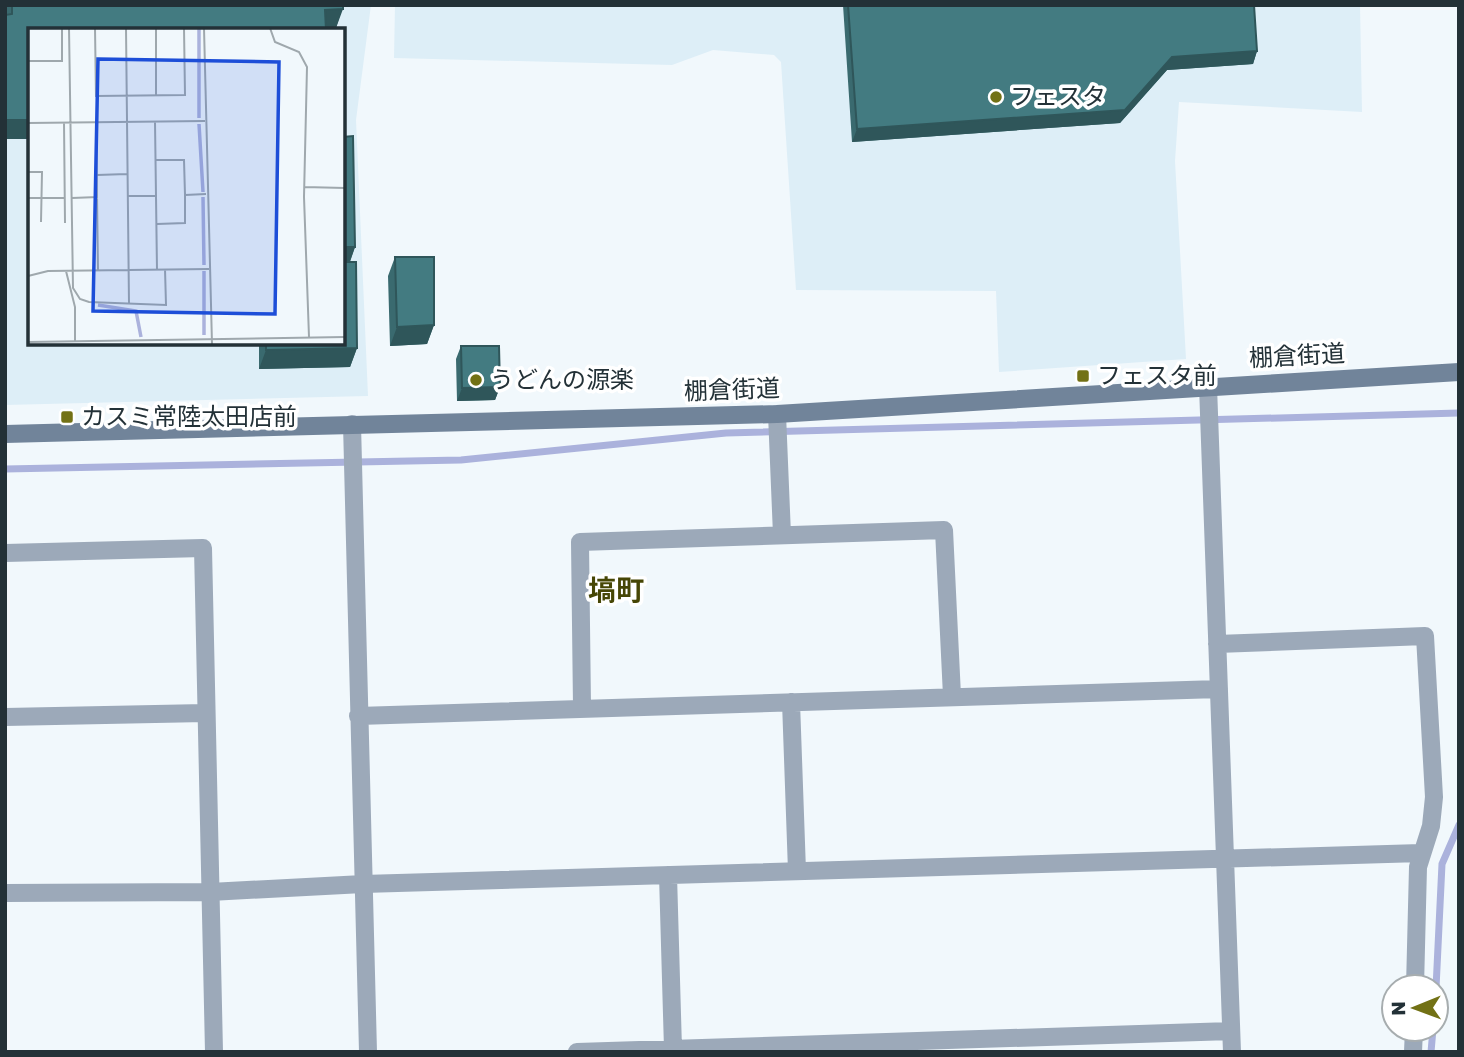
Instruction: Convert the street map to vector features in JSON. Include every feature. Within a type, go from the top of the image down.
[{"type":"street","name":"棚倉街道","points":[[5,434],[776,414],[1459,372]]},
{"type":"street","points":[[1208,386],[1232,1052]]},
{"type":"street","points":[[776,414],[782,535]]},
{"type":"street","points":[[352,424],[368,1052]]},
{"type":"street","points":[[583,707],[580,542],[944,530],[952,696]]},
{"type":"street","points":[[5,553],[203,548],[214,1052]]},
{"type":"street","points":[[1217,644],[1425,636],[1434,797],[1431,826],[1418,867],[1415,973]]},
{"type":"street","points":[[358,716],[1219,688]]},
{"type":"street","points":[[791,702],[797,871]]},
{"type":"street","points":[[5,717],[205,713]]},
{"type":"street","points":[[5,893],[210,892],[363,884],[1421,853]]},
{"type":"street","points":[[668,875],[673,1049]]},
{"type":"street","points":[[577,1052],[801,1048],[1231,1031]]},
{"type":"shaded area","points":[[5,5],[371,5],[356,120],[368,396],[5,405]]},
{"type":"shaded area","points":[[395,5],[1360,5],[1362,112],[1179,102],[1175,161],[1186,359],[999,372],[996,291],[796,290],[781,62],[774,55],[713,50],[672,65],[394,58]]},
{"type":"building","points":[[12,5],[343,5],[343,9],[325,10],[326,28],[28,28],[28,120],[5,120],[5,15],[12,14]]},
{"type":"building","name":"フェスタ","points":[[848,5],[1254,5],[1257,51],[1172,57],[1125,110],[857,129]]},
{"type":"building","points":[[353,136],[355,247],[345,247],[345,137]]},
{"type":"building","points":[[395,257],[434,257],[434,325],[397,327]]},
{"type":"building","points":[[345,262],[356,262],[357,348],[266,350],[266,345],[345,345]]},
{"type":"building","points":[[461,346],[499,346],[500,387],[462,388]]},
{"type":"waterway","points":[[5,469],[461,460],[726,433],[1459,413]]},
{"type":"waterway","points":[[1437,973],[1442,864],[1459,825]]},
{"type":"waterway","points":[[1431,1052],[1432,1043]]},
{"type":"place","name":"フェスタ","points":[[996,97]]},
{"type":"place","name":"フェスタ前","points":[[1083,376]]},
{"type":"place","name":"うどんの源楽","points":[[476,380]]},
{"type":"place","name":"カスミ常陸太田店前","points":[[67,417]]},
{"type":"district","name":"塙町","points":[[616,590]]}]
